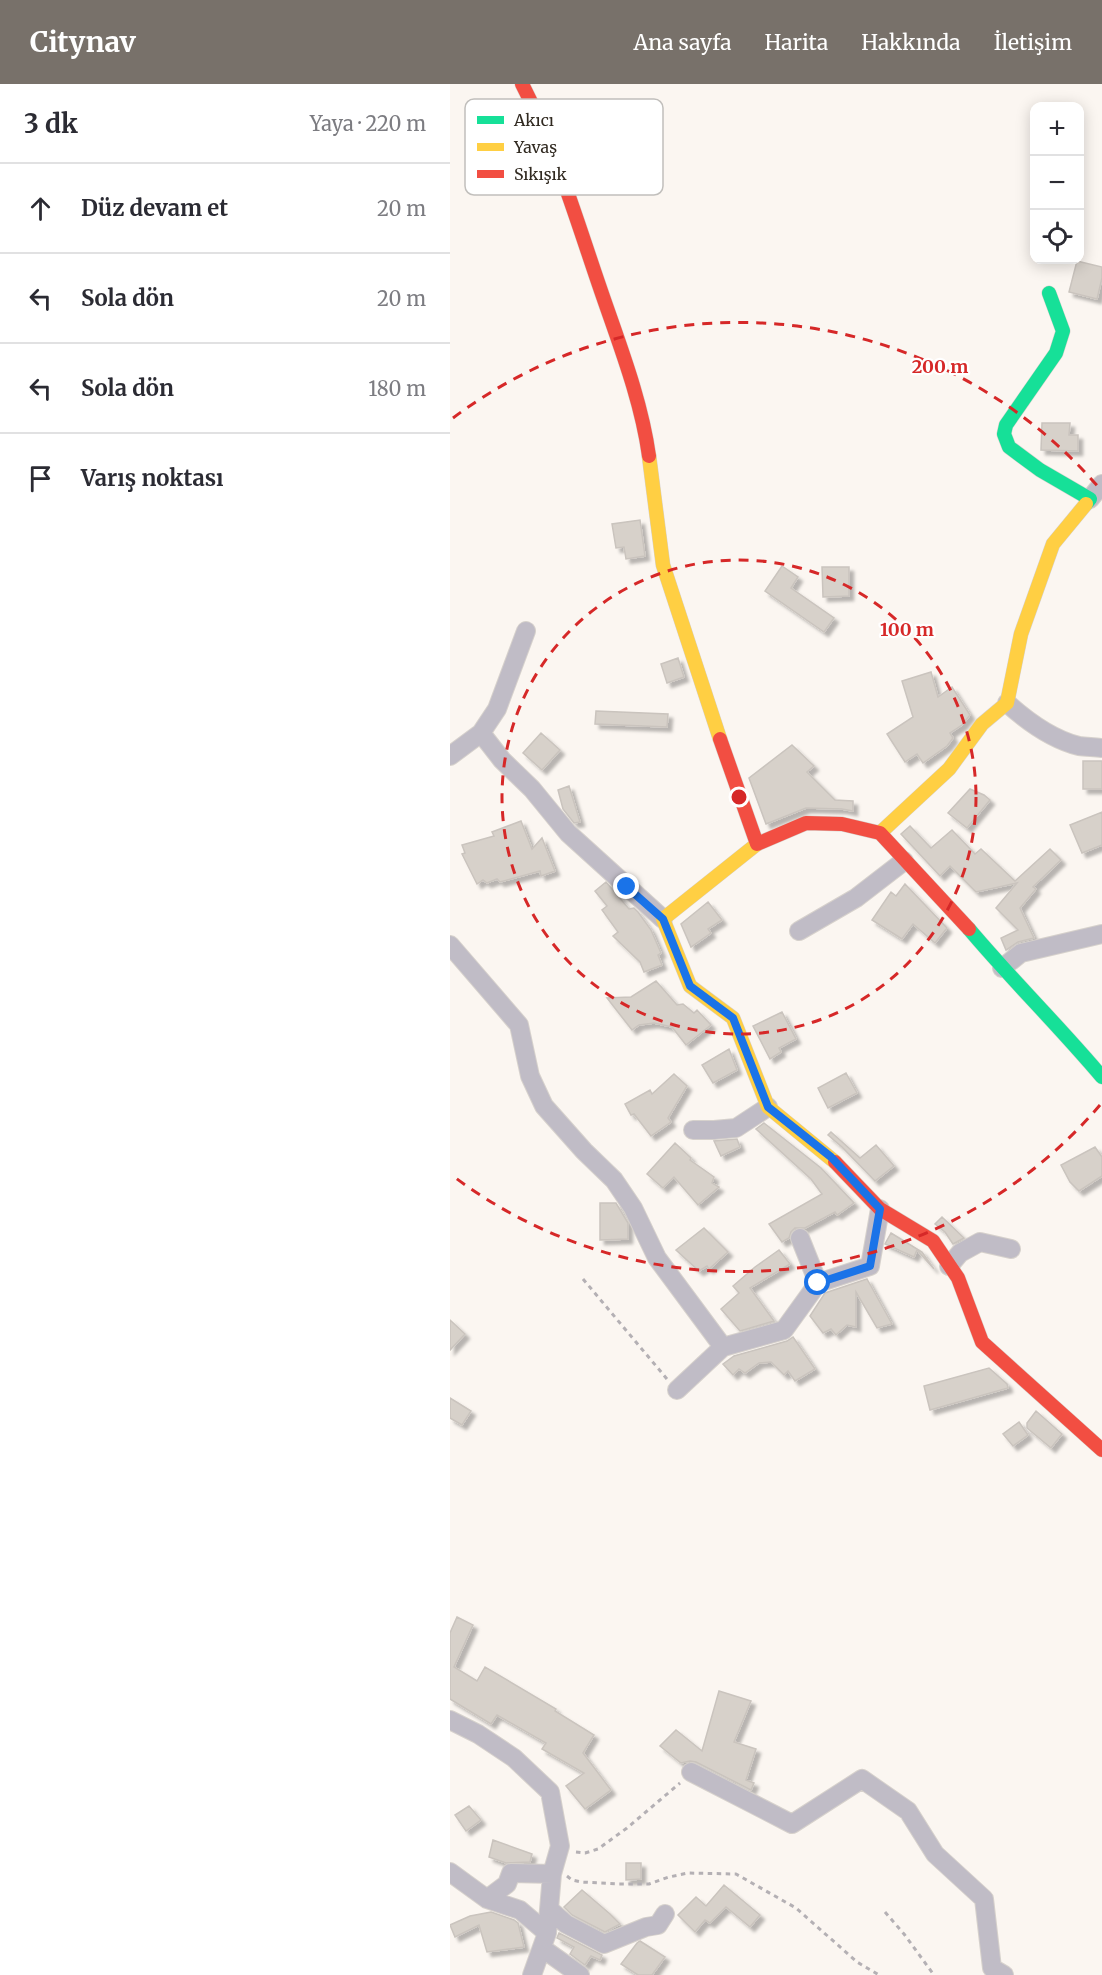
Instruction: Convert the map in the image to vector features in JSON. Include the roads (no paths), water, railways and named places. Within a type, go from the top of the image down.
[{"type":"street","points":[[522,84],[530,99]]},
{"type":"street","points":[[568,195],[629,374],[646,436],[663,566],[729,767],[757,844]]},
{"type":"street","points":[[1049,293],[1063,331],[1056,353],[1006,425],[1004,434],[1009,447],[1040,470],[1090,499]]},
{"type":"street","points":[[880,833],[949,769],[982,724],[1007,703],[1021,634],[1053,544],[1102,484]]},
{"type":"street","points":[[450,756],[481,733],[496,709],[526,631]]},
{"type":"street","points":[[1007,703],[1025,719],[1051,735],[1079,746],[1102,748]]},
{"type":"street","points":[[481,733],[502,760],[532,789],[568,833],[663,919],[690,986],[733,1018],[768,1107],[831,1157],[880,1209],[933,1241],[958,1278],[982,1342],[1102,1450]]},
{"type":"street","points":[[663,919],[757,844],[806,823],[842,824],[880,833],[1002,968],[1069,1038],[1102,1077]]},
{"type":"street","points":[[799,932],[856,898],[904,861]]},
{"type":"street","points":[[1002,968],[1021,953],[1102,934]]},
{"type":"street","points":[[450,945],[519,1025],[530,1076],[544,1106],[584,1151],[614,1180],[633,1208],[657,1258],[723,1347]]},
{"type":"street","points":[[693,1130],[736,1128],[768,1107]]},
{"type":"street","points":[[677,1390],[723,1347],[784,1330],[818,1283],[870,1266],[880,1209]]},
{"type":"street","points":[[800,1238],[818,1283]]},
{"type":"street","points":[[949,1266],[960,1253],[980,1242],[1011,1249]]},
{"type":"street","points":[[450,1720],[478,1734],[514,1758],[550,1792],[560,1846],[555,1863],[545,1940],[532,1975]]},
{"type":"street","points":[[691,1772],[792,1824],[862,1779],[908,1811],[935,1854],[984,1899],[992,1968],[1004,1975]]},
{"type":"street","points":[[487,1899],[507,1884],[512,1873],[555,1863]]},
{"type":"street","points":[[450,1872],[487,1899],[520,1910],[545,1940],[580,1975]]},
{"type":"street","points":[[549,1910],[566,1924],[604,1944],[646,1927],[658,1925],[665,1914]]}]
